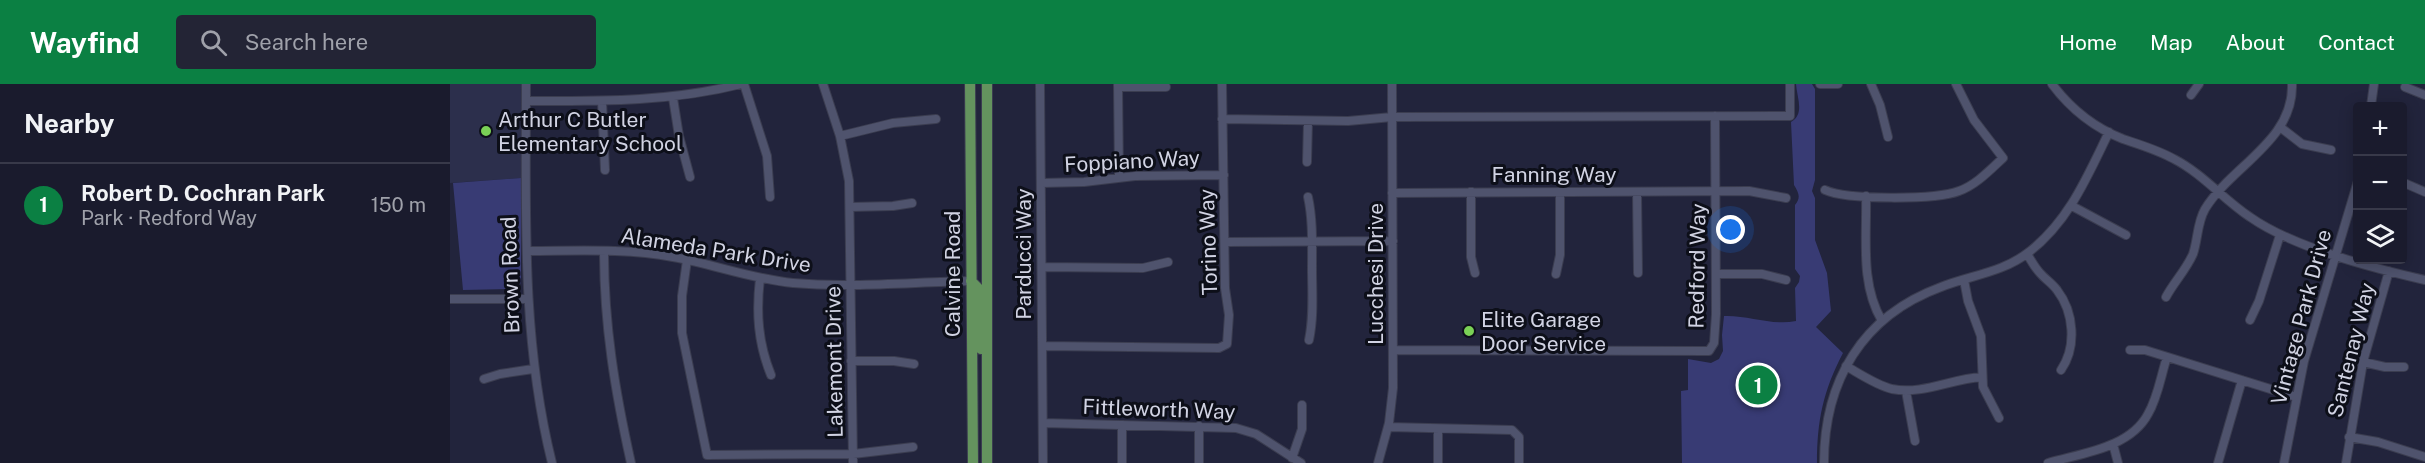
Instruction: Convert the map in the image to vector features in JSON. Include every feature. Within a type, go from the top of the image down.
[{"type":"main road","name":"Calvine Road","points":[[970,84],[973,463]]},
{"type":"main road","name":"Calvine Road","points":[[987,84],[987,463]]},
{"type":"main road","points":[[971,281],[979,289],[981,355],[987,376]]},
{"type":"street","name":"Brown Road","points":[[525,84],[527,299],[533,369],[552,463]]},
{"type":"street","points":[[526,101],[673,98],[743,84],[767,156],[770,197]]},
{"type":"street","name":"Lakemont Drive","points":[[823,84],[840,136],[849,181],[853,458]]},
{"type":"street","name":"Parducci Way","points":[[1040,84],[1043,463]]},
{"type":"street","name":"Torino Way","points":[[1042,346],[1220,348],[1227,344],[1229,315],[1225,288],[1222,84]]},
{"type":"street","name":"Lucchesi Drive","points":[[1378,463],[1388,427],[1393,388],[1392,84]]},
{"type":"street","points":[[1222,119],[1348,121],[1392,117],[1790,116],[1790,84]]},
{"type":"street","points":[[1820,84],[1838,84]]},
{"type":"street","points":[[1871,84],[1888,137]]},
{"type":"street","points":[[1825,190],[1844,196],[1951,194],[1976,182],[2003,158],[1974,120],[1956,84]]},
{"type":"street","points":[[2052,84],[2081,115],[2109,132],[2175,159],[2204,179],[2249,217],[2280,235],[2336,255],[2425,280]]},
{"type":"street","points":[[2191,95],[2199,84]]},
{"type":"street","points":[[2166,297],[2188,264],[2195,246],[2201,217],[2219,192],[2280,127],[2289,110],[2292,84]]},
{"type":"street","points":[[2372,102],[2374,84]]},
{"type":"street","points":[[1119,177],[1118,86],[1166,87]]},
{"type":"street","points":[[2405,87],[2425,95]]},
{"type":"street","points":[[673,98],[679,136],[690,177]]},
{"type":"street","points":[[602,101],[602,150],[605,170]]},
{"type":"street","name":"Redford Way","points":[[1393,350],[1709,351],[1714,343],[1716,274],[1715,116]]},
{"type":"street","points":[[840,136],[893,123],[936,119]]},
{"type":"street","points":[[1307,162],[1308,121]]},
{"type":"street","points":[[2280,127],[2302,144],[2331,150]]},
{"type":"street","points":[[1824,463],[1828,412],[1833,394],[1857,349],[1882,321],[1910,300],[1926,292],[1994,272],[2027,254],[2053,230],[2072,206],[2109,132]]},
{"type":"street","name":"Foppiano Way","points":[[1041,183],[1073,183],[1119,177],[1224,175]]},
{"type":"street","points":[[2407,184],[2425,192]]},
{"type":"street","name":"Fanning Way","points":[[1392,193],[1716,191],[1765,193],[1786,198]]},
{"type":"street","points":[[1471,192],[1471,257],[1475,273]]},
{"type":"street","points":[[1556,274],[1560,255],[1560,192]]},
{"type":"street","points":[[1637,192],[1638,273]]},
{"type":"street","points":[[1866,196],[1867,281],[1872,302],[1882,321]]},
{"type":"street","points":[[1308,197],[1312,241],[1312,325],[1309,340]]},
{"type":"street","name":"Vintage Park Drive","points":[[2284,463],[2296,397],[2314,325],[2353,198]]},
{"type":"street","points":[[850,207],[912,203]]},
{"type":"street","points":[[2072,206],[2126,235]]},
{"type":"street","points":[[2250,321],[2259,301],[2280,235]]},
{"type":"street","points":[[1226,242],[1393,240]]},
{"type":"street","name":"Alameda Park Drive","points":[[527,251],[645,253],[687,260],[760,279],[808,284],[971,281]]},
{"type":"street","points":[[604,251],[609,353],[631,463]]},
{"type":"street","points":[[2027,254],[2039,272],[2058,290],[2070,317],[2072,340],[2070,352],[2061,370]]},
{"type":"street","points":[[687,260],[682,296],[682,333],[686,363],[707,455],[853,458],[913,447]]},
{"type":"street","points":[[1042,267],[1143,268],[1168,262]]},
{"type":"street","name":"Santenay Way","points":[[2346,463],[2364,362],[2389,271]]},
{"type":"street","points":[[1716,274],[1762,274],[1786,280]]},
{"type":"street","points":[[760,279],[758,328],[771,375]]},
{"type":"street","points":[[1964,280],[1968,301],[1981,336],[1981,377],[1986,398],[1999,418]]},
{"type":"street","points":[[450,299],[527,299]]},
{"type":"street","points":[[2130,350],[2145,350],[2296,397]]},
{"type":"street","points":[[2048,463],[2112,444],[2129,436],[2148,415],[2167,357]]},
{"type":"street","points":[[851,362],[894,361],[914,364]]},
{"type":"street","points":[[2364,362],[2385,367],[2404,367]]},
{"type":"street","points":[[1846,366],[1884,386],[1906,391],[1965,378],[1981,377]]},
{"type":"street","points":[[484,379],[533,369]]},
{"type":"street","points":[[2218,463],[2242,380]]},
{"type":"street","points":[[1906,391],[1915,441]]},
{"type":"street","points":[[1292,458],[1302,429],[1302,405]]},
{"type":"street","name":"Fittleworth Way","points":[[1043,423],[1227,427],[1245,430],[1266,440],[1301,463]]},
{"type":"street","points":[[1122,425],[1122,463]]},
{"type":"street","points":[[1199,426],[1199,463]]},
{"type":"street","points":[[1388,427],[1512,430],[1519,438],[1519,463]]},
{"type":"street","points":[[1438,429],[1438,463]]},
{"type":"street","points":[[2349,437],[2378,442],[2425,457]]},
{"type":"street","points":[[2112,444],[2118,463]]},
{"type":"shaded area","name":"Arthur C Butler Elementary School","points":[[450,84],[521,84],[521,178],[450,183]]},
{"type":"shaded area","points":[[1796,84],[1812,84],[1815,89],[1815,180],[1812,191],[1815,198],[1815,240],[1827,273],[1831,311],[1816,327],[1843,353],[1830,380],[1822,407],[1817,463],[1682,463],[1681,391],[1688,390],[1688,359],[1711,363],[1719,359],[1723,351],[1724,316],[1778,322],[1796,321],[1795,288],[1800,276],[1795,269],[1795,205],[1799,195],[1794,185],[1791,122],[1798,115],[1799,110]]},
{"type":"shaded area","points":[[521,178],[521,283],[513,289],[463,290],[453,183]]},
{"type":"place","name":"Arthur C Butler Elementary School","points":[[486,131]]},
{"type":"place","name":"Elite Garage Door Service","points":[[1469,331]]},
{"type":"place","name":"Robert D. Cochran Park","points":[[1758,385]]}]
